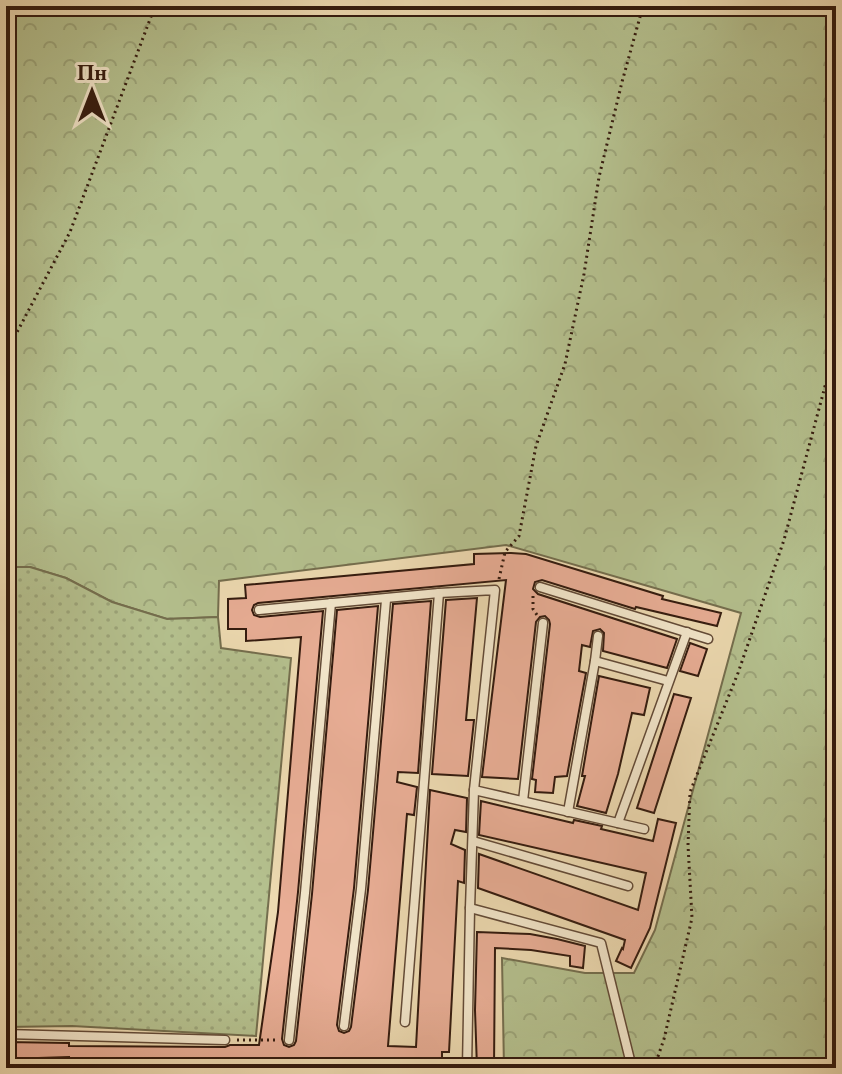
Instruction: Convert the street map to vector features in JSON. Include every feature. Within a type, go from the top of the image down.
[{"type":"lane","points":[[540,587],[708,639]]},
{"type":"lane","points":[[259,610],[495,590],[474,790],[467,1068],[461,1068]]},
{"type":"lane","points":[[405,1022],[439,593]]},
{"type":"lane","points":[[344,1026],[361,889],[386,600]]},
{"type":"lane","points":[[289,1040],[331,603]]},
{"type":"lane","points":[[523,801],[543,623]]},
{"type":"lane","points":[[618,823],[687,632]]},
{"type":"lane","points":[[568,812],[598,636]]},
{"type":"lane","points":[[595,661],[668,681]]},
{"type":"lane","points":[[474,790],[644,829]]},
{"type":"lane","points":[[473,841],[628,886]]},
{"type":"lane","points":[[470,908],[601,943],[632,1068]]},
{"type":"lane","points":[[6,1034],[225,1040]]},
{"type":"path","points":[[6,353],[70,232],[155,6]]},
{"type":"path","points":[[495,590],[505,552],[519,536],[536,446],[565,364],[584,274],[599,177],[643,6]]},
{"type":"path","points":[[654,1068],[664,1039],[692,918],[688,845],[690,792],[738,673],[784,540],[836,345]]},
{"type":"path","points":[[540,587],[532,593],[533,609],[543,623]]},
{"type":"path","points":[[225,1040],[289,1040]]},
{"type":"green space","points":[[6,6],[836,6],[836,1068],[504,1068],[502,958],[585,973],[634,973],[655,930],[741,613],[506,545],[219,581],[218,617],[167,619],[112,602],[66,578],[30,567],[6,567]]},
{"type":"green space","points":[[6,567],[30,567],[66,578],[112,602],[167,619],[218,617],[221,648],[291,658],[256,1036],[72,1026],[6,1027]]},
{"type":"building","points":[[474,554],[526,554],[663,596],[662,599],[721,613],[717,626],[635,609],[542,580],[535,582],[533,589],[538,594],[677,639],[667,668],[603,651],[604,633],[600,629],[593,631],[590,647],[582,645],[579,671],[586,673],[567,776],[555,777],[553,793],[535,792],[536,780],[532,779],[550,624],[545,616],[536,622],[518,779],[482,777],[506,580],[258,603],[252,610],[254,615],[260,617],[323,611],[282,1039],[284,1045],[289,1047],[296,1041],[337,610],[378,606],[354,888],[337,1025],[339,1031],[344,1033],[351,1027],[368,890],[393,604],[431,601],[418,773],[398,772],[397,782],[417,787],[414,815],[407,814],[388,1046],[416,1047],[430,790],[467,798],[466,832],[455,830],[451,844],[465,850],[464,883],[458,881],[449,1052],[442,1052],[442,1064],[86,1063],[86,1068],[69,1068],[69,1057],[6,1059],[6,1042],[69,1043],[69,1046],[259,1045],[278,912],[301,637],[246,641],[246,629],[228,629],[228,599],[246,598],[245,585],[474,564]]},
{"type":"building","points":[[477,598],[466,720],[474,720],[468,776],[432,774],[446,600]]},
{"type":"building","points":[[690,643],[707,649],[698,676],[680,671]]},
{"type":"building","points":[[599,676],[650,688],[644,715],[632,713],[606,813],[577,806],[585,776],[582,776]]},
{"type":"building","points":[[674,694],[691,698],[654,813],[637,808]]},
{"type":"building","points":[[481,801],[573,823],[574,820],[602,826],[601,829],[653,841],[658,819],[676,823],[650,928],[631,968],[616,961],[625,940],[478,888],[479,854],[638,910],[646,873],[479,835]]},
{"type":"building","points":[[477,932],[530,934],[585,946],[583,968],[570,966],[570,956],[495,948],[494,1068],[477,1068]]}]
